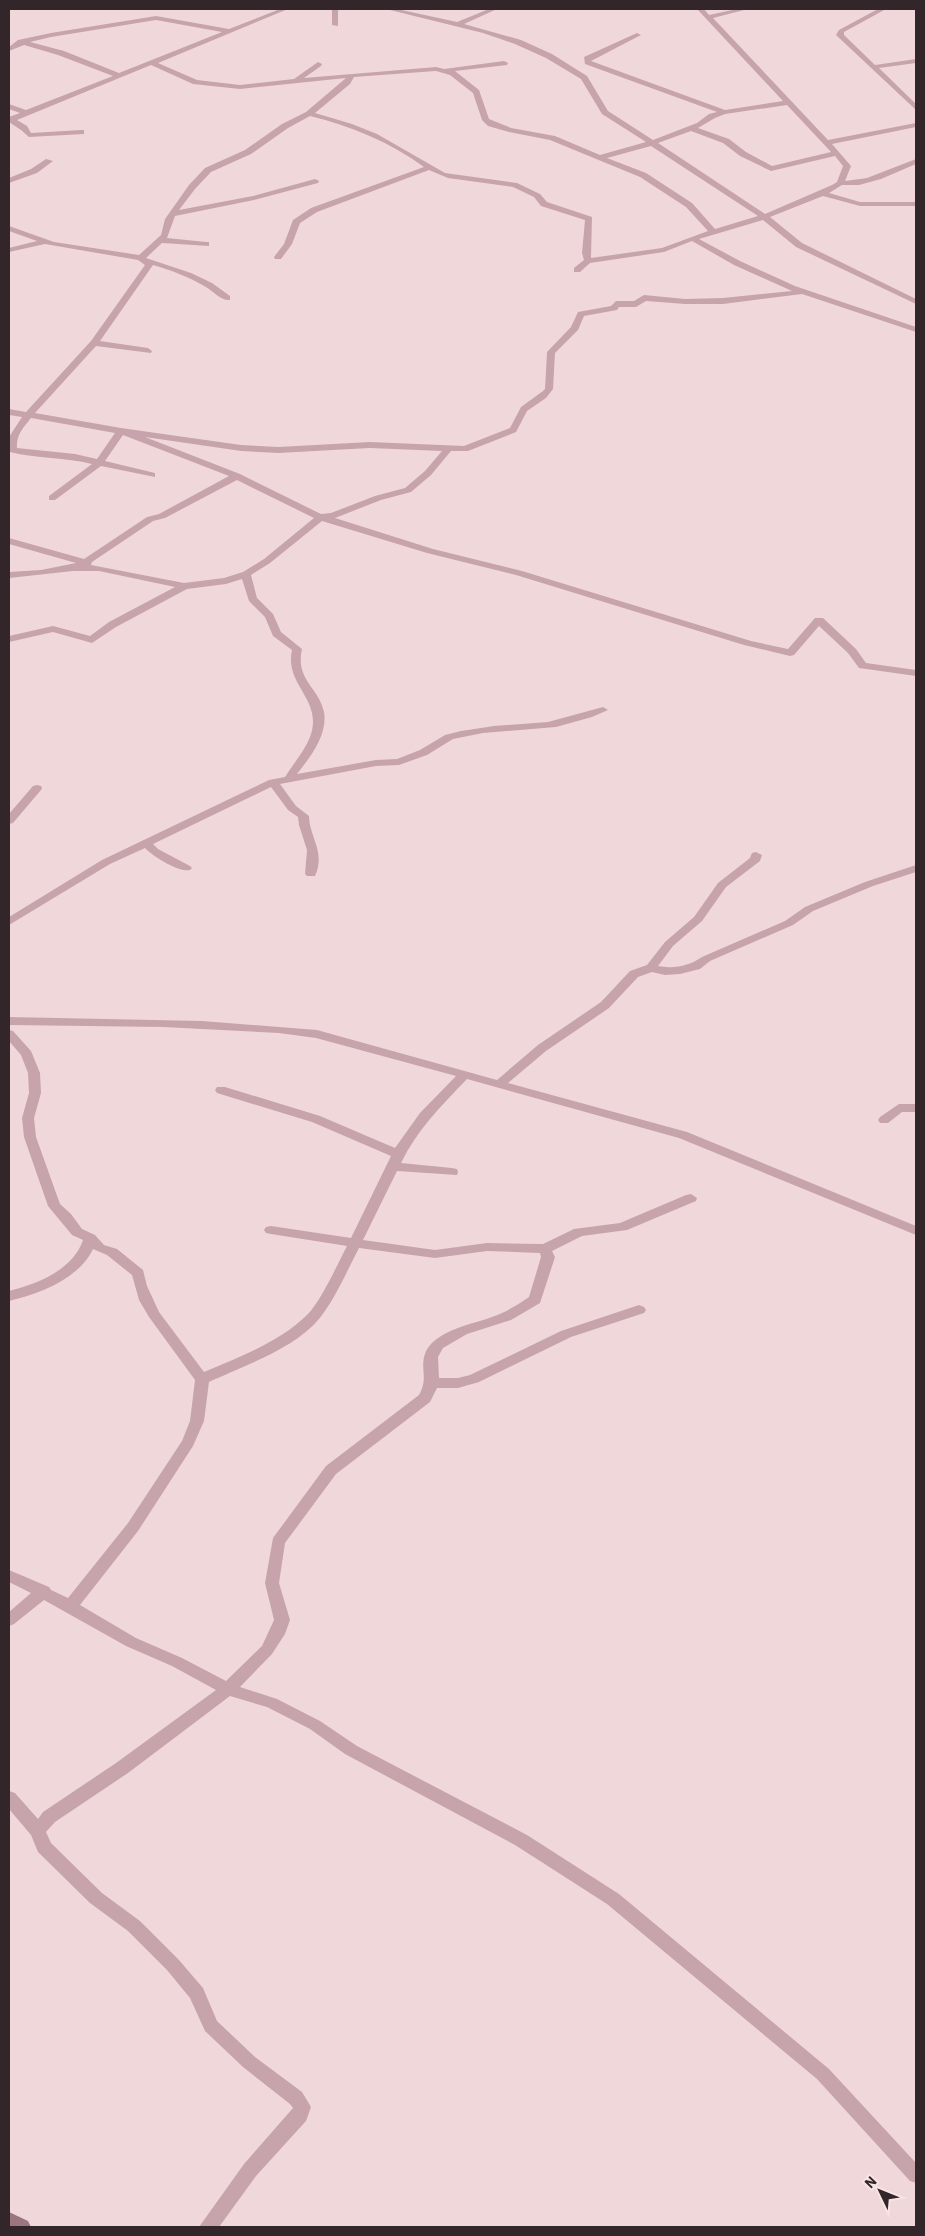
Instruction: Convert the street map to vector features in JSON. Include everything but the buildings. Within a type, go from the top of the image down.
[{"type":"street","points":[[10,120],[285,9]]},
{"type":"street","points":[[335,9],[336,25]]},
{"type":"street","points":[[389,9],[459,24],[518,42],[572,69],[584,78],[591,87],[598,104],[604,112],[764,217],[799,245],[916,302]]},
{"type":"street","points":[[459,24],[494,9]]},
{"type":"street","points":[[700,9],[837,153],[847,166],[840,183]]},
{"type":"street","points":[[708,17],[745,9]]},
{"type":"street","points":[[882,9],[841,31],[840,36],[916,108]]},
{"type":"street","points":[[9,40],[26,41],[156,18],[228,31]]},
{"type":"street","points":[[637,35],[595,54],[587,59],[588,62],[724,112]]},
{"type":"street","points":[[9,49],[26,41],[118,76]]},
{"type":"street","points":[[874,67],[916,61]]},
{"type":"street","points":[[150,62],[205,85],[253,88],[296,80],[352,75],[444,71],[504,63]]},
{"type":"street","points":[[296,80],[318,64]]},
{"type":"street","points":[[444,71],[453,73],[472,87],[476,92],[486,120],[491,124],[504,129],[552,138],[658,183],[660,188],[689,205],[713,232]]},
{"type":"street","points":[[143,260],[164,236],[173,214],[190,190],[208,170],[248,152],[284,126],[309,114],[347,82],[352,75]]},
{"type":"street","points":[[600,157],[652,142],[690,128],[724,112],[790,102]]},
{"type":"street","points":[[9,106],[26,113]]},
{"type":"street","points":[[309,114],[348,124],[371,133],[413,155],[428,168],[449,176],[497,180],[534,193],[540,197],[544,204],[589,219],[586,253],[588,261]]},
{"type":"street","points":[[10,120],[24,128],[29,136],[82,132]]},
{"type":"street","points":[[828,142],[916,125]]},
{"type":"street","points":[[690,128],[726,141],[743,154],[771,169],[837,153]]},
{"type":"street","points":[[9,181],[34,171],[49,161]]},
{"type":"street","points":[[577,270],[588,261],[648,254],[664,250],[692,238],[764,217],[822,193],[840,183],[849,184],[877,178],[916,161]]},
{"type":"street","points":[[278,257],[288,244],[296,222],[314,210],[428,168]]},
{"type":"street","points":[[173,214],[254,198],[314,181]]},
{"type":"street","points":[[822,193],[860,204],[916,204]]},
{"type":"street","points":[[9,228],[46,242],[143,260],[165,266],[207,283],[227,298]]},
{"type":"street","points":[[692,238],[737,263],[801,292],[916,330]]},
{"type":"street","points":[[160,240],[206,244]]},
{"type":"street","points":[[9,250],[46,242]]},
{"type":"street","points":[[143,260],[149,268],[135,283],[94,343],[29,414],[12,440],[13,450],[24,453],[75,457],[98,464],[152,475]]},
{"type":"street","points":[[9,412],[121,431],[278,450],[370,445],[465,449],[500,436],[518,424],[521,412],[526,406],[541,399],[549,389],[551,352],[575,328],[581,314],[614,308],[616,304],[636,304],[644,298],[685,303],[750,300],[801,292]]},
{"type":"street","points":[[94,343],[148,351]]},
{"type":"street","points":[[9,426],[29,414]]},
{"type":"street","points":[[121,431],[238,476],[320,517],[430,551],[519,573],[748,643],[790,653],[819,620],[852,651],[863,666],[916,673]]},
{"type":"street","points":[[52,498],[98,464],[121,431]]},
{"type":"street","points":[[178,453],[190,440]]},
{"type":"street","points":[[9,575],[73,568],[99,568],[184,586],[213,584],[246,574],[267,561],[320,517],[333,516],[378,498],[408,490],[428,473],[449,448]]},
{"type":"street","points":[[73,568],[86,562],[150,519],[162,516],[238,476]]},
{"type":"street","points":[[9,541],[86,562],[99,568]]},
{"type":"street","points":[[246,574],[252,598],[268,616],[276,634],[297,649],[295,665],[309,693],[316,702],[320,721],[315,737],[289,778]]},
{"type":"street","points":[[9,638],[53,629],[92,640],[116,621],[133,615],[184,586]]},
{"type":"street","points":[[9,922],[106,862],[272,782],[376,763],[386,765],[425,752],[445,738],[460,734],[500,727],[541,726],[567,721],[603,710]]},
{"type":"street","points":[[272,782],[292,808],[304,816],[303,824],[313,853],[310,865],[311,874]]},
{"type":"street","points":[[9,821],[37,788]]},
{"type":"street","points":[[147,843],[154,851],[186,868]]},
{"type":"street","points":[[651,968],[668,944],[698,919],[722,885],[756,859],[756,855]]},
{"type":"street","points":[[498,1085],[542,1048],[605,1005],[634,974],[651,968],[665,971],[696,966],[706,959],[790,923],[809,909],[869,884],[916,868]]},
{"type":"street","points":[[9,1021],[274,1028],[317,1034],[683,1135],[916,1231]]},
{"type":"street","points":[[9,1034],[27,1054],[34,1073],[35,1093],[28,1118],[30,1137],[54,1206],[66,1217],[77,1232],[90,1238],[99,1248],[112,1252],[138,1273],[139,1284],[151,1307],[202,1379],[197,1420],[188,1442],[133,1527],[70,1606]]},
{"type":"street","points":[[202,1379],[281,1343],[305,1326],[323,1302],[395,1160],[424,1116],[464,1075]]},
{"type":"street","points":[[221,1090],[316,1119],[395,1160],[452,1172]]},
{"type":"street","points":[[884,1120],[899,1108],[916,1108]]},
{"type":"street","points":[[271,1230],[354,1244],[435,1254],[487,1247],[545,1248],[579,1232],[622,1227],[691,1198]]},
{"type":"street","points":[[9,1296],[32,1288],[58,1275],[80,1259],[90,1238]]},
{"type":"street","points":[[38,1831],[49,1817],[116,1773],[228,1689],[267,1650],[278,1634],[282,1620],[272,1583],[278,1542],[331,1470],[425,1398],[432,1383],[431,1357],[438,1345],[462,1331],[506,1317],[535,1300],[548,1257],[545,1248]]},
{"type":"street","points":[[432,1383],[458,1383],[474,1379],[566,1334],[639,1310]]},
{"type":"street","points":[[9,1576],[44,1591],[131,1642],[177,1662],[228,1689],[272,1703],[315,1725],[351,1750],[521,1840],[613,1899],[823,2074],[916,2176]]},
{"type":"street","points":[[9,1620],[44,1591]]},
{"type":"street","points":[[9,1798],[38,1831],[44,1847],[96,1898],[134,1926],[174,1965],[197,1993],[211,2026],[249,2062],[296,2098],[302,2107],[300,2115],[250,2170],[208,2227]]},
{"type":"street","points":[[9,2220],[22,2227]]}]
